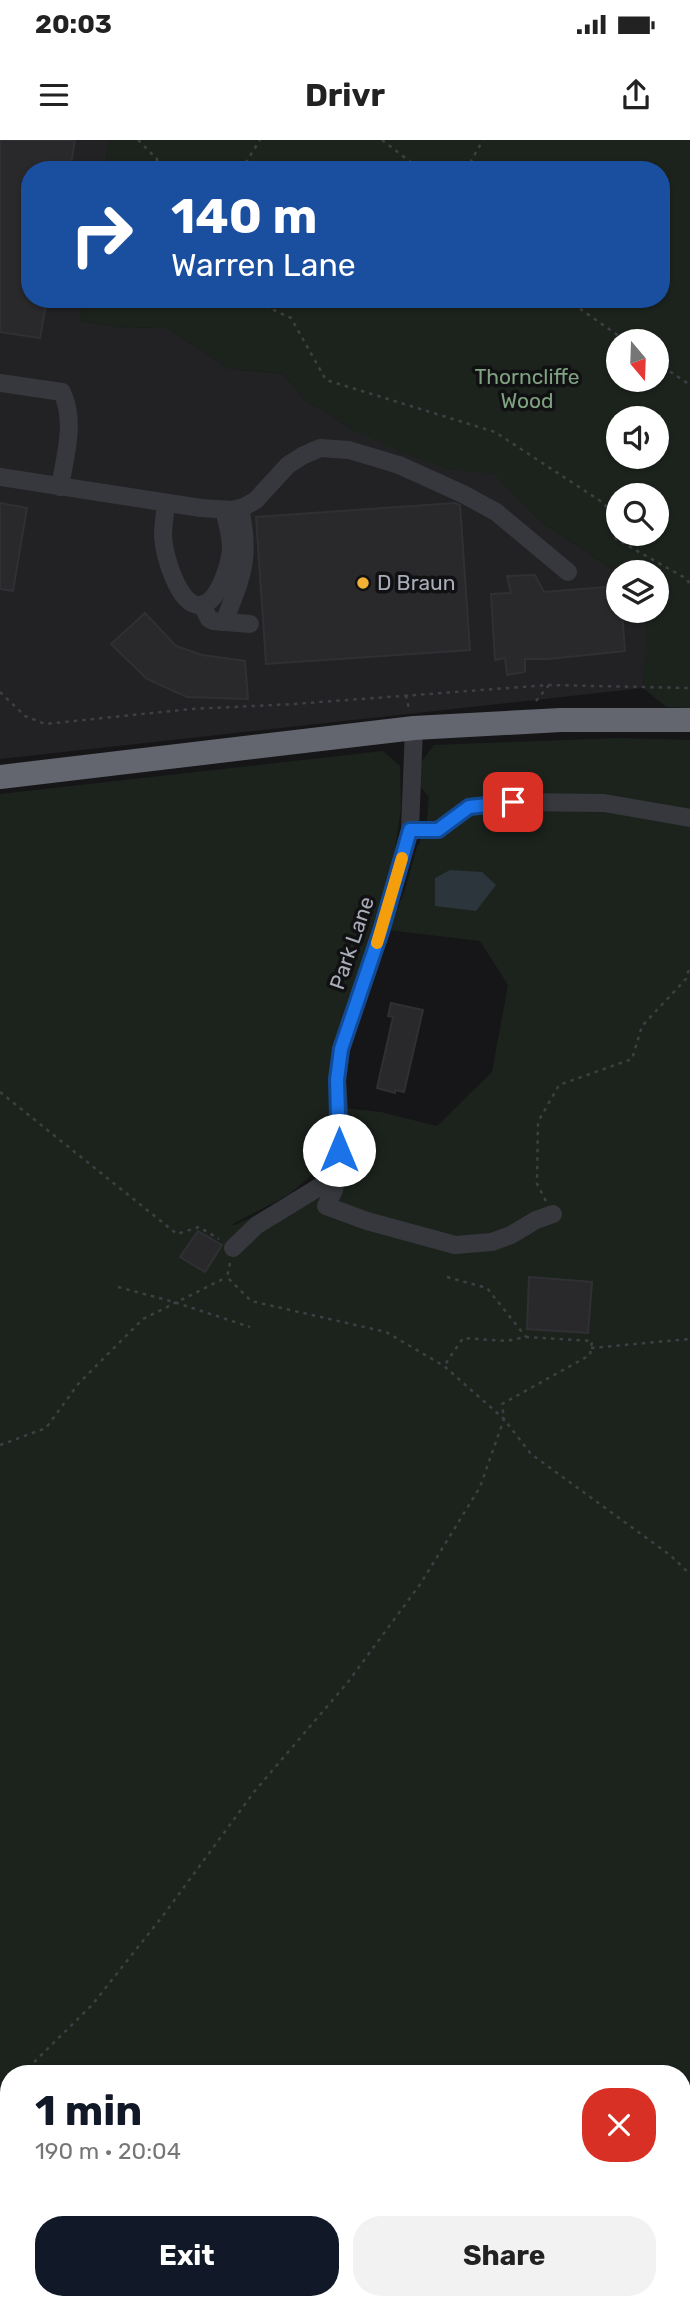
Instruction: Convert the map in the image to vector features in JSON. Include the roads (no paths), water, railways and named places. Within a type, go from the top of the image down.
[{"type":"highway","points":[[0,777],[414,728],[561,720],[690,720]]},
{"type":"street","points":[[0,383],[62,392],[68,404],[70,421],[60,487]]},
{"type":"street","points":[[0,477],[166,503],[232,509],[257,500],[288,466],[302,456],[320,448],[349,450],[399,465],[496,512],[568,572]]},
{"type":"street","points":[[166,503],[163,535],[166,557],[183,593],[191,602],[202,606],[209,619],[250,624]]},
{"type":"street","points":[[202,606],[210,601],[219,589],[228,564],[232,509]]},
{"type":"street","points":[[224,622],[246,556],[244,530],[232,509]]},
{"type":"street","name":"Park Lane","points":[[414,728],[410,830],[382,928],[341,1049],[337,1080],[340,1128],[338,1172],[334,1190],[326,1206],[367,1222],[456,1245],[492,1242],[554,1214]]},
{"type":"street","points":[[410,830],[438,830],[469,807],[513,802],[604,803],[690,818]]},
{"type":"street","points":[[233,1248],[257,1225],[324,1184],[338,1172]]},
{"type":"place","name":"D Braun","points":[[363,583]]},
{"type":"park label","name":"Thorncliffe Wood","points":[[527,389]]}]
